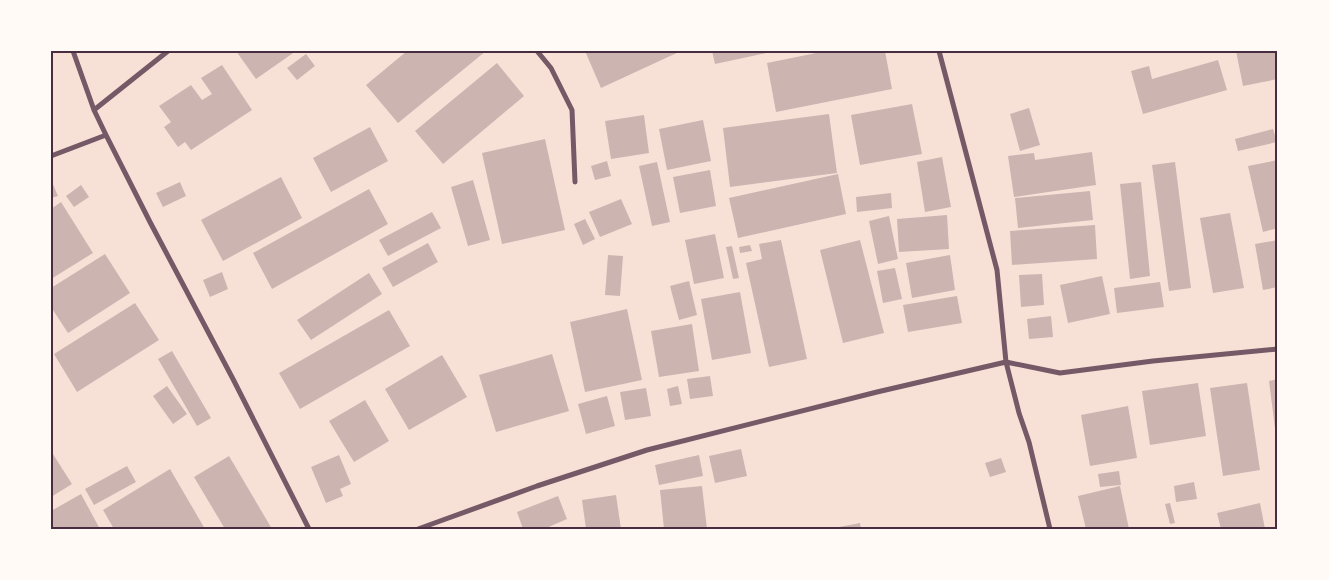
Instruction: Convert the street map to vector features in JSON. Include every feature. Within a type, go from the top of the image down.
[{"type":"street","points":[[73,51],[94,110],[106,136],[309,529]]},
{"type":"street","points":[[94,110],[168,51]]},
{"type":"street","points":[[537,51],[552,68],[572,110],[575,182]]},
{"type":"street","points":[[940,51],[997,270],[1006,362],[1019,413],[1029,442],[1050,529]]},
{"type":"street","points":[[51,156],[106,136]]},
{"type":"street","points":[[418,529],[537,486],[647,450],[877,392],[1006,362],[1060,373],[1278,349]]},
{"type":"building","points":[[236,51],[296,51],[256,79]]},
{"type":"building","points":[[407,51],[486,51],[398,123],[366,85]]},
{"type":"building","points":[[585,51],[681,51],[601,88]]},
{"type":"building","points":[[712,51],[771,51],[771,52],[715,64]]},
{"type":"building","points":[[826,51],[885,51],[892,89],[776,112],[767,63]]},
{"type":"building","points":[[1236,51],[1278,51],[1278,79],[1243,86]]},
{"type":"building","points":[[306,54],[315,66],[297,80],[287,68]]},
{"type":"building","points":[[1218,60],[1227,90],[1143,114],[1131,71],[1149,66],[1152,79]]},
{"type":"building","points":[[497,63],[524,96],[443,164],[415,131]]},
{"type":"building","points":[[222,65],[252,110],[191,150],[185,142],[178,147],[164,127],[171,122],[159,106],[191,85],[202,100],[212,94],[201,78]]},
{"type":"building","points":[[912,104],[922,154],[860,165],[851,115]]},
{"type":"building","points":[[1029,108],[1040,145],[1020,151],[1010,114]]},
{"type":"building","points":[[829,114],[837,173],[730,187],[723,128]]},
{"type":"building","points":[[644,115],[649,153],[611,159],[605,121]]},
{"type":"building","points":[[703,120],[711,161],[667,170],[659,129]]},
{"type":"building","points":[[370,127],[388,161],[331,192],[313,158]]},
{"type":"building","points":[[1273,129],[1277,142],[1238,151],[1235,139]]},
{"type":"building","points":[[545,139],[565,230],[502,244],[482,153]]},
{"type":"building","points":[[1092,152],[1096,185],[1014,197],[1008,156],[1034,153],[1035,160]]},
{"type":"building","points":[[942,157],[951,207],[925,212],[917,162]]},
{"type":"building","points":[[1278,160],[1278,228],[1263,232],[1248,166]]},
{"type":"building","points":[[607,161],[611,176],[595,180],[591,166]]},
{"type":"building","points":[[657,162],[670,222],[652,226],[639,166]]},
{"type":"building","points":[[1175,162],[1191,288],[1169,291],[1152,165]]},
{"type":"building","points":[[710,170],[716,206],[680,213],[673,177]]},
{"type":"building","points":[[838,174],[846,214],[738,238],[729,198]]},
{"type":"building","points":[[281,177],[302,218],[223,261],[201,220]]},
{"type":"building","points":[[51,180],[58,196],[51,198]]},
{"type":"building","points":[[473,180],[490,240],[468,246],[451,187]]},
{"type":"building","points":[[180,182],[186,196],[163,207],[156,193]]},
{"type":"building","points":[[1141,182],[1150,276],[1130,279],[1120,184]]},
{"type":"building","points":[[81,185],[89,197],[74,207],[66,196]]},
{"type":"building","points":[[369,189],[388,224],[272,289],[253,253]]},
{"type":"building","points":[[1090,191],[1093,220],[1018,228],[1015,198]]},
{"type":"building","points":[[891,193],[892,208],[857,212],[856,197]]},
{"type":"building","points":[[621,199],[632,224],[600,237],[589,212]]},
{"type":"building","points":[[61,202],[93,253],[51,279],[51,209]]},
{"type":"building","points":[[432,212],[441,228],[388,256],[379,240]]},
{"type":"building","points":[[1230,213],[1244,288],[1213,293],[1200,218]]},
{"type":"building","points":[[947,215],[949,249],[899,252],[897,219]]},
{"type":"building","points":[[889,216],[898,259],[878,264],[869,221]]},
{"type":"building","points":[[585,219],[595,239],[583,245],[574,224]]},
{"type":"building","points":[[1095,225],[1097,259],[1012,265],[1010,231]]},
{"type":"building","points":[[715,234],[724,278],[694,284],[685,240]]},
{"type":"building","points":[[781,240],[807,359],[769,367],[746,263],[762,259],[759,244]]},
{"type":"building","points":[[860,240],[884,333],[843,343],[820,250]]},
{"type":"building","points":[[1278,240],[1278,287],[1263,290],[1255,244]]},
{"type":"building","points":[[428,243],[438,262],[393,287],[382,268]]},
{"type":"building","points":[[750,245],[752,251],[740,253],[739,247]]},
{"type":"building","points":[[732,246],[739,278],[733,279],[726,247]]},
{"type":"building","points":[[105,254],[130,293],[68,333],[51,307],[51,288]]},
{"type":"building","points":[[608,255],[623,256],[620,296],[605,295]]},
{"type":"building","points":[[950,255],[955,290],[912,298],[906,263]]},
{"type":"building","points":[[895,268],[902,299],[883,303],[877,271]]},
{"type":"building","points":[[222,272],[228,289],[210,297],[203,280]]},
{"type":"building","points":[[369,273],[382,294],[311,340],[297,320]]},
{"type":"building","points":[[1042,274],[1044,305],[1021,307],[1019,275]]},
{"type":"building","points":[[1102,276],[1110,314],[1068,323],[1060,285]]},
{"type":"building","points":[[689,281],[697,315],[679,320],[670,286]]},
{"type":"building","points":[[1160,282],[1164,307],[1117,313],[1114,288]]},
{"type":"building","points":[[740,292],[751,353],[712,360],[701,299]]},
{"type":"building","points":[[957,296],[962,323],[908,332],[903,305]]},
{"type":"building","points":[[135,303],[159,340],[77,392],[54,354]]},
{"type":"building","points":[[627,309],[642,380],[585,392],[570,322]]},
{"type":"building","points":[[389,310],[410,346],[300,409],[279,373]]},
{"type":"building","points":[[1051,316],[1053,337],[1029,339],[1027,319]]},
{"type":"building","points":[[692,324],[699,371],[659,377],[651,331]]},
{"type":"building","points":[[172,351],[211,418],[197,426],[158,359]]},
{"type":"building","points":[[552,354],[569,411],[496,432],[479,375]]},
{"type":"building","points":[[442,355],[467,397],[409,430],[385,389]]},
{"type":"building","points":[[710,376],[713,396],[690,399],[687,379]]},
{"type":"building","points":[[1278,379],[1278,444],[1277,444],[1269,381]]},
{"type":"building","points":[[1198,383],[1206,436],[1150,445],[1142,391]]},
{"type":"building","points":[[1247,383],[1260,470],[1223,476],[1210,388]]},
{"type":"building","points":[[167,386],[187,414],[173,424],[153,396]]},
{"type":"building","points":[[678,386],[682,404],[670,406],[667,389]]},
{"type":"building","points":[[646,388],[651,416],[625,420],[620,392]]},
{"type":"building","points":[[607,396],[615,426],[586,434],[578,404]]},
{"type":"building","points":[[365,400],[389,441],[354,462],[329,421]]},
{"type":"building","points":[[1128,406],[1137,458],[1090,466],[1081,415]]},
{"type":"building","points":[[741,449],[747,476],[715,483],[709,456]]},
{"type":"building","points":[[51,451],[72,484],[51,497]]},
{"type":"building","points":[[339,455],[351,484],[340,489],[343,496],[326,503],[311,467]]},
{"type":"building","points":[[699,455],[703,476],[659,485],[655,465]]},
{"type":"building","points":[[229,456],[272,529],[225,529],[194,477]]},
{"type":"building","points":[[1001,458],[1006,472],[990,477],[985,463]]},
{"type":"building","points":[[127,466],[136,482],[94,505],[85,489]]},
{"type":"building","points":[[170,469],[205,529],[114,529],[103,510]]},
{"type":"building","points":[[1119,471],[1121,485],[1100,487],[1098,474]]},
{"type":"building","points":[[1194,482],[1197,499],[1176,502],[1174,486]]},
{"type":"building","points":[[702,486],[707,529],[664,529],[660,490]]},
{"type":"building","points":[[1120,486],[1129,529],[1086,529],[1078,496]]},
{"type":"building","points":[[81,494],[100,529],[51,529],[51,511]]},
{"type":"building","points":[[616,495],[621,529],[586,529],[582,500]]},
{"type":"building","points":[[558,496],[567,519],[544,529],[523,529],[517,512]]},
{"type":"building","points":[[1170,503],[1175,523],[1170,524],[1165,504]]},
{"type":"building","points":[[1260,503],[1265,529],[1221,529],[1217,513]]},
{"type":"building","points":[[860,523],[861,529],[834,529],[834,528]]}]
